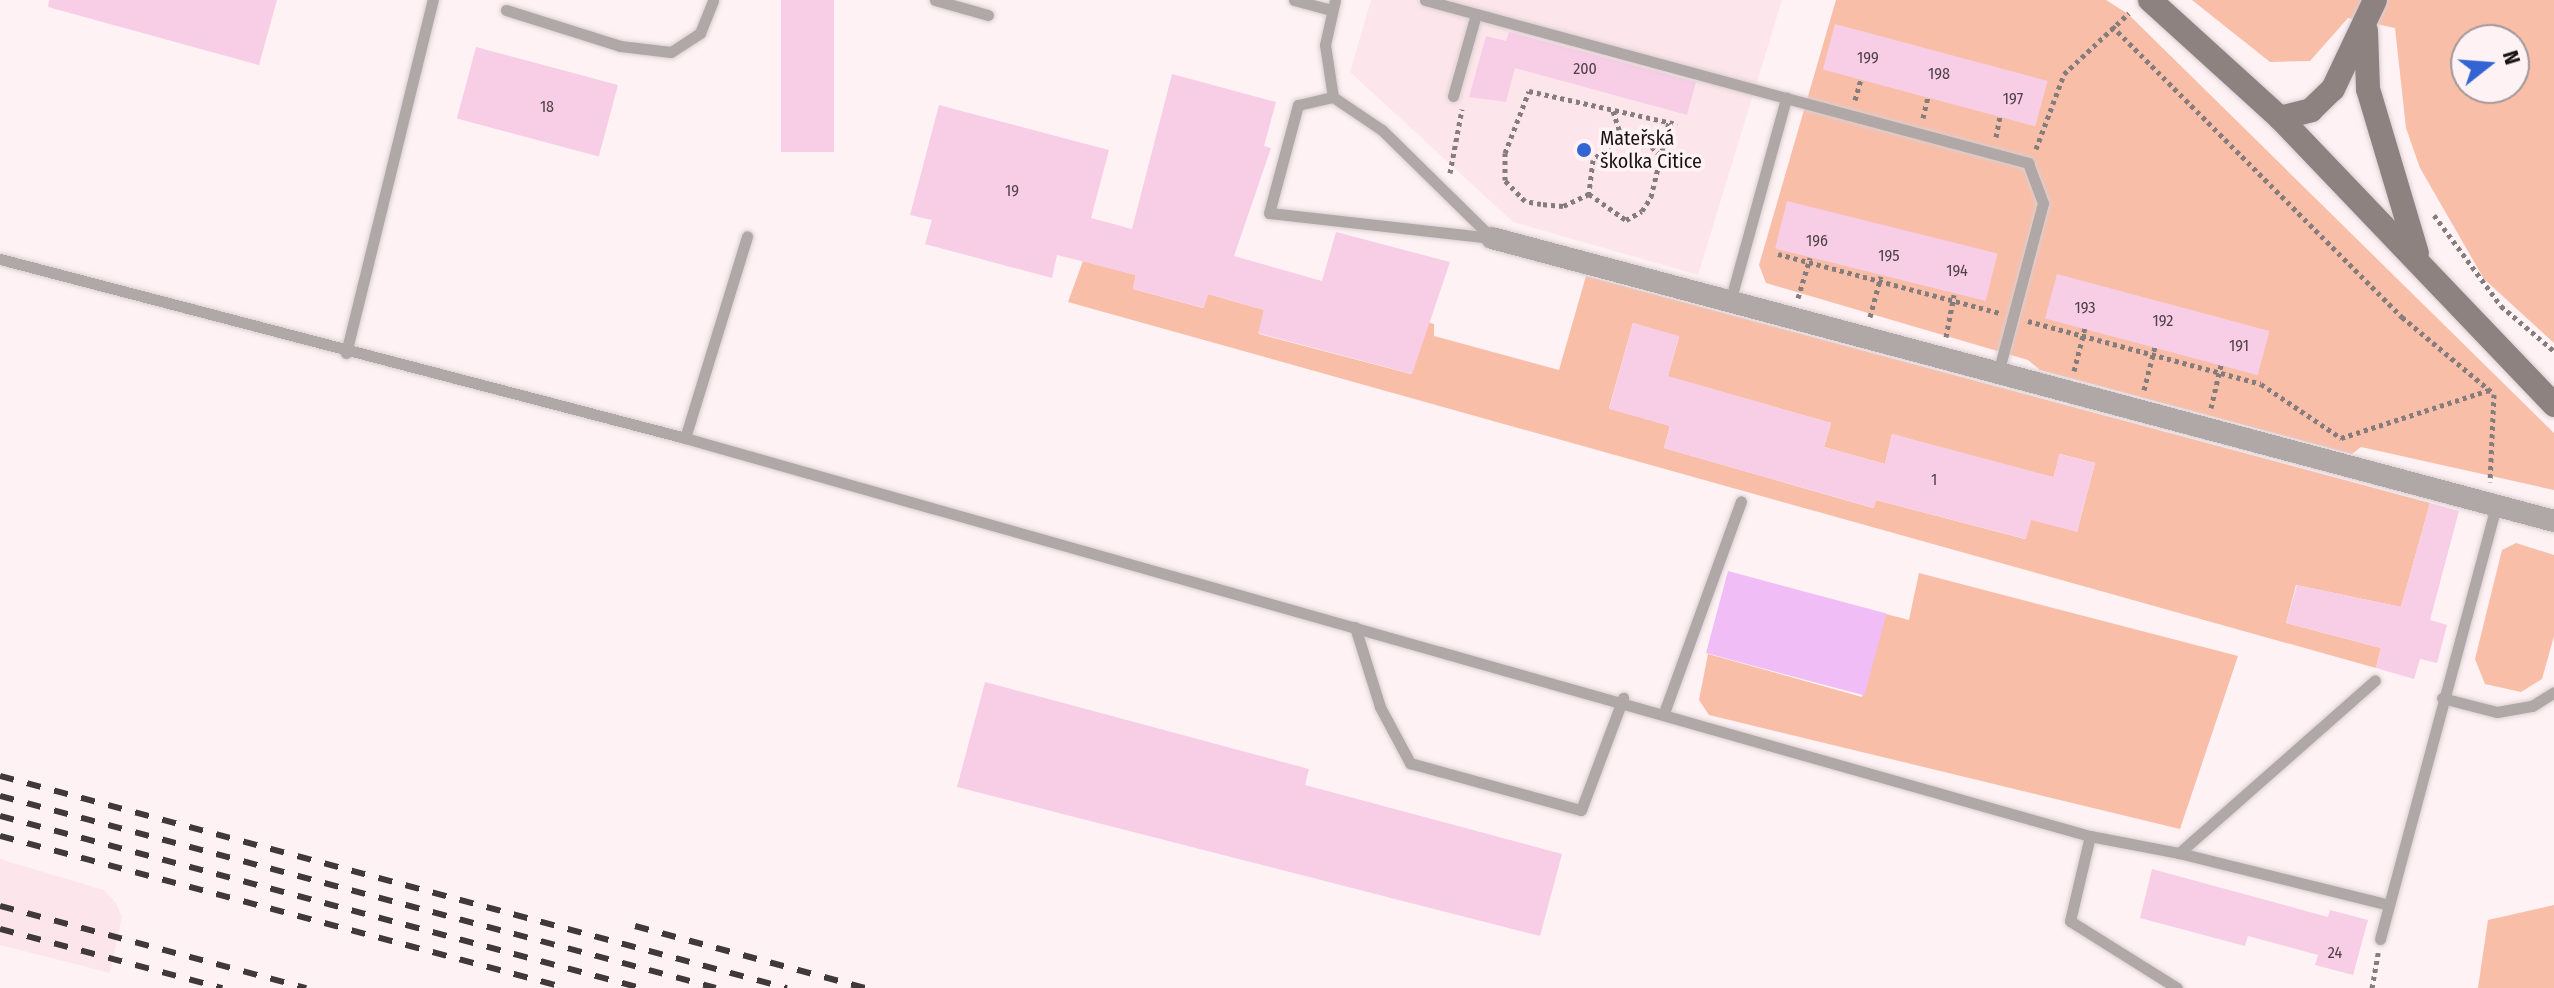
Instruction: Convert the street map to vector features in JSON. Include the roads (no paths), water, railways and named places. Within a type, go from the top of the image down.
[{"type":"street","points":[[2150,0],[2280,118],[2554,405]]},
{"type":"street","points":[[2280,118],[2311,110],[2333,89],[2370,18]]},
{"type":"street","points":[[2370,18],[2368,89],[2422,266]]},
{"type":"street","points":[[1492,238],[2206,429],[2493,496],[2554,521]]},
{"type":"lane","points":[[346,353],[433,0]]},
{"type":"lane","points":[[506,10],[620,46],[671,52],[700,33],[713,0]]},
{"type":"lane","points":[[935,0],[988,15]]},
{"type":"lane","points":[[1294,0],[1333,5],[1325,45],[1333,97]]},
{"type":"lane","points":[[1425,0],[2028,163],[2043,203],[1998,373]]},
{"type":"lane","points":[[1454,92],[1476,14]]},
{"type":"lane","points":[[1333,97],[1382,130],[1492,238],[1269,213],[1298,105],[1333,97]]},
{"type":"lane","points":[[1730,302],[1786,98]]},
{"type":"lane","points":[[685,438],[747,236]]},
{"type":"lane","points":[[0,259],[346,353],[685,438],[1355,627],[1623,698],[2090,836],[2179,853],[2389,905]]},
{"type":"lane","points":[[2380,939],[2493,496]]},
{"type":"lane","points":[[1665,710],[1741,501]]},
{"type":"lane","points":[[1355,627],[1380,707],[1410,763],[1581,810],[1623,698]]},
{"type":"lane","points":[[2179,853],[2375,680]]},
{"type":"lane","points":[[2442,698],[2497,712],[2532,706],[2554,692]]},
{"type":"lane","points":[[2090,836],[2070,921],[2177,988]]},
{"type":"railway","points":[[0,776],[787,988]]},
{"type":"railway","points":[[0,796],[716,988]]},
{"type":"railway","points":[[0,816],[641,988]]},
{"type":"railway","points":[[0,836],[566,988]]},
{"type":"railway","points":[[0,906],[306,988]]},
{"type":"railway","points":[[635,926],[865,988]]},
{"type":"railway","points":[[0,929],[222,988]]},
{"type":"place","name":"Mateřská školka Citice","points":[[1584,150]]}]
